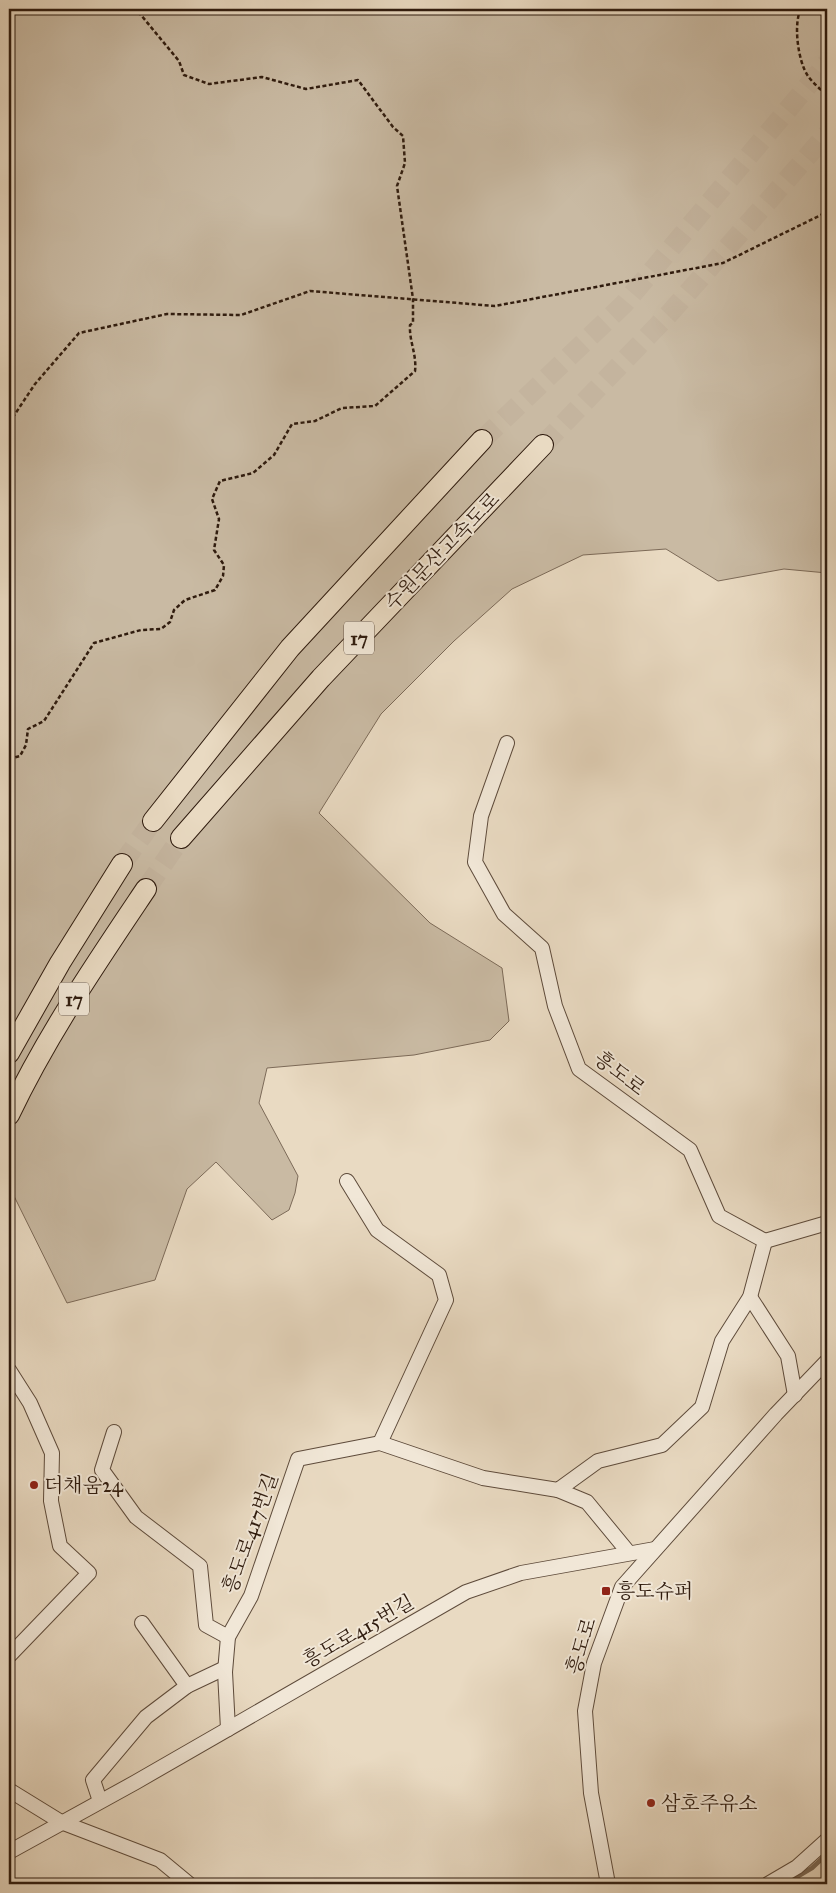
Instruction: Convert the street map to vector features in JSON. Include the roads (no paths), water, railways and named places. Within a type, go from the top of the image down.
[{"type":"highway","name":"17","points":[[153,821],[290,648],[482,440]]},
{"type":"highway","name":"수원문산고속도로","points":[[181,838],[321,678],[543,445]]},
{"type":"highway","name":"17","points":[[9,1053],[60,963],[122,864]]},
{"type":"highway","name":"17","points":[[9,1115],[26,1080],[86,978],[146,889]]},
{"type":"street","name":"흥도로","points":[[506,743],[481,816],[476,862],[504,914],[542,948],[554,1006],[579,1069],[690,1150],[719,1216],[765,1241]]},
{"type":"street","points":[[347,1181],[377,1230],[439,1274],[446,1300],[380,1444]]},
{"type":"street","points":[[558,1490],[598,1461],[662,1445],[702,1407],[722,1341],[750,1297],[765,1241],[827,1223]]},
{"type":"street","points":[[750,1297],[788,1356],[795,1395]]},
{"type":"street","name":"흥도로","points":[[608,1884],[591,1793],[585,1711],[594,1663],[622,1587],[655,1548],[827,1361]]},
{"type":"street","points":[[9,1370],[30,1403],[52,1452],[51,1501],[60,1546],[90,1573],[9,1656]]},
{"type":"street","points":[[114,1432],[102,1470],[136,1517],[200,1566],[206,1625],[228,1637]]},
{"type":"street","name":"흥도로417번길","points":[[228,1729],[225,1668],[228,1637],[251,1596],[298,1459],[380,1444],[483,1478],[558,1490],[587,1502],[629,1553]]},
{"type":"street","name":"흥도로415번길","points":[[9,1852],[466,1592],[521,1573],[655,1548]]},
{"type":"street","points":[[142,1623],[187,1686]]},
{"type":"street","points":[[100,1801],[93,1780],[146,1717],[187,1686],[225,1668]]},
{"type":"street","points":[[9,1790],[61,1822],[160,1860],[189,1884]]},
{"type":"street","points":[[768,1884],[797,1867],[827,1840]]},
{"type":"waterway","points":[[785,1884],[812,1868],[827,1854]]},
{"type":"tunnel","points":[[482,440],[624,304],[827,63]]},
{"type":"tunnel","points":[[543,445],[669,314],[827,134]]},
{"type":"tunnel","points":[[122,864],[153,821]]},
{"type":"tunnel","points":[[146,889],[181,838]]},
{"type":"place","name":"더채움24","points":[[34,1485]]},
{"type":"place","name":"흥도슈퍼","points":[[606,1591]]},
{"type":"place","name":"삼호주유소","points":[[651,1803]]}]
